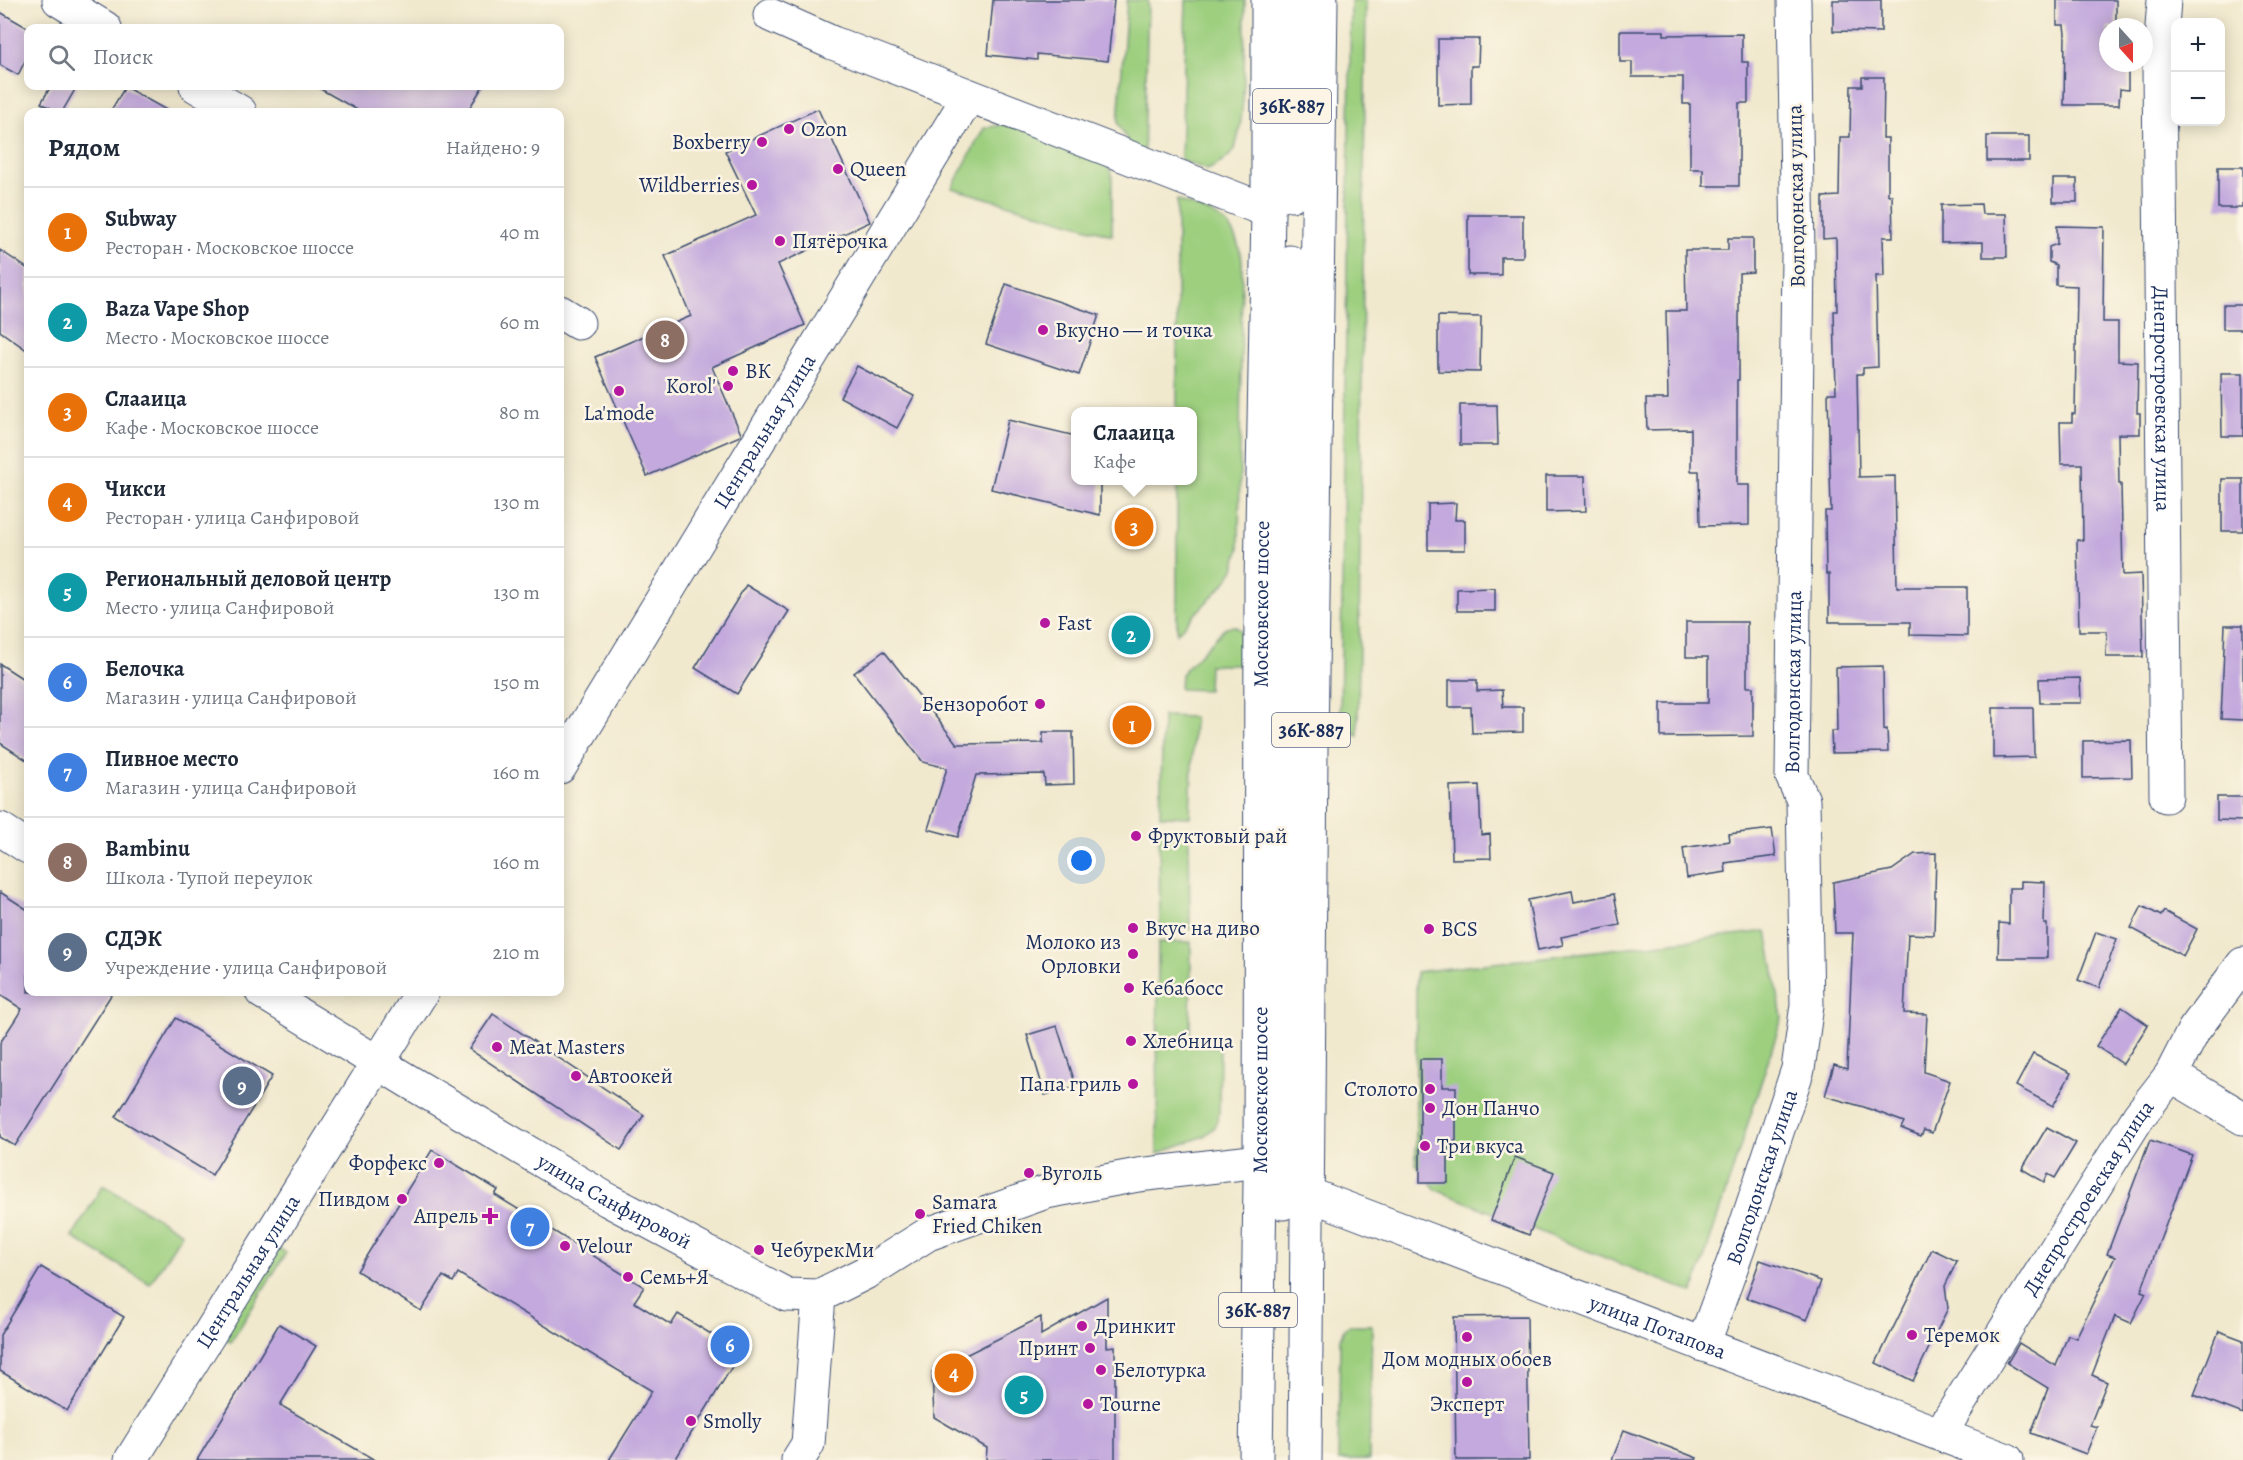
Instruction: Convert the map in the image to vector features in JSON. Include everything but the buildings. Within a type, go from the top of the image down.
[{"type":"street","points":[[60,0],[99,24]]},
{"type":"street","name":"Московское шоссе","points":[[1256,1460],[1260,1161],[1261,594],[1268,211],[1268,0]]},
{"type":"street","name":"Московское шоссе","points":[[1293,0],[1284,751],[1295,1190],[1305,1460]]},
{"type":"street","name":"Московское шоссе","points":[[1279,1460],[1295,1190],[1311,762],[1321,0]]},
{"type":"street","name":"Волгодонская улица","points":[[1703,1345],[1738,1250],[1798,1069],[1807,1005],[1803,800],[1792,776],[1798,254],[1794,0]]},
{"type":"street","name":"Днепростроевская улица","points":[[2164,0],[2159,67],[2166,796]]},
{"type":"street","points":[[770,15],[833,43],[1268,211]]},
{"type":"street","points":[[203,90],[233,108]]},
{"type":"street","name":"Центральная улица","points":[[564,760],[969,96]]},
{"type":"street","points":[[0,830],[24,845]]},
{"type":"street","name":"Днепростроевская улица","points":[[1940,1434],[2139,1116],[2171,1075],[2194,1030],[2243,964]]},
{"type":"street","name":"улица Санфировой","points":[[269,996],[608,1200],[787,1295],[819,1296],[869,1271],[928,1234],[1046,1192],[1138,1175],[1260,1161]]},
{"type":"street","name":"Центральная улица","points":[[130,1460],[420,996]]},
{"type":"street","points":[[2171,1075],[2243,1118]]},
{"type":"street","name":"улица Потапова","points":[[1295,1190],[2007,1460]]},
{"type":"street","points":[[798,1460],[808,1444],[819,1296]]},
{"type":"green space","points":[[1127,0],[1148,0],[1144,157],[1134,152],[1118,123]]},
{"type":"green space","points":[[1186,0],[1245,0],[1241,122],[1233,151],[1221,162],[1207,170],[1181,160]]},
{"type":"green space","points":[[1351,0],[1366,0],[1358,736],[1340,721]]},
{"type":"green space","points":[[1017,122],[1101,155],[1112,173],[1112,235],[952,188],[984,128]]},
{"type":"green space","points":[[1177,200],[1221,219],[1234,234],[1242,260],[1239,550],[1234,569],[1224,584],[1177,633],[1177,485],[1197,485],[1197,407],[1177,407]]},
{"type":"green space","points":[[1235,626],[1241,631],[1240,665],[1209,665],[1208,690],[1180,689],[1181,674],[1226,627]]},
{"type":"green space","points":[[1163,716],[1194,717],[1190,817],[1160,816]]},
{"type":"green space","points":[[1189,830],[1190,929],[1160,929],[1159,831]]},
{"type":"green space","points":[[1767,931],[1782,1018],[1693,1293],[1436,1190],[1416,1165],[1416,972]]},
{"type":"green space","points":[[1158,942],[1191,942],[1190,1046],[1220,1047],[1219,1113],[1215,1127],[1204,1136],[1157,1154]]},
{"type":"green space","points":[[103,1185],[182,1233],[150,1284],[72,1237]]},
{"type":"green space","points":[[273,1244],[286,1253],[231,1342],[218,1334]]},
{"type":"green space","points":[[1350,1325],[1372,1325],[1369,1460],[1338,1460],[1340,1339],[1344,1329]]},
{"type":"place","name":"Ozon","points":[[789,129]]},
{"type":"place","name":"Boxberry","points":[[762,142]]},
{"type":"place","name":"Queen","points":[[838,169]]},
{"type":"place","name":"Wildberries","points":[[752,185]]},
{"type":"place","name":"Пятёрочка","points":[[780,241]]},
{"type":"place","name":"Вкусно — и точка","points":[[1043,330]]},
{"type":"place","name":"Bambinu","points":[[665,340]]},
{"type":"place","name":"ВК","points":[[733,371]]},
{"type":"place","name":"Korol'","points":[[728,386]]},
{"type":"place","name":"La'mode","points":[[619,391]]},
{"type":"place","name":"Слааица","points":[[1134,527]]},
{"type":"place","name":"Fast","points":[[1045,623]]},
{"type":"place","name":"Baza Vape Shop","points":[[1131,635]]},
{"type":"place","name":"Бензоробот","points":[[1040,704]]},
{"type":"place","name":"Subway","points":[[1132,725]]},
{"type":"place","name":"Фруктовый рай","points":[[1136,836]]},
{"type":"place","name":"Вкус на диво","points":[[1133,928]]},
{"type":"place","name":"BCS","points":[[1429,929]]},
{"type":"place","name":"Молоко из Орловки","points":[[1133,954]]},
{"type":"place","name":"Кебабосс","points":[[1129,988]]},
{"type":"place","name":"Хлебница","points":[[1131,1041]]},
{"type":"place","name":"Meat Masters","points":[[497,1047]]},
{"type":"place","name":"Автоокей","points":[[576,1076]]},
{"type":"place","name":"Папа гриль","points":[[1133,1084]]},
{"type":"place","name":"СДЭК","points":[[242,1086]]},
{"type":"place","name":"Столото","points":[[1430,1089]]},
{"type":"place","name":"Дон Панчо","points":[[1430,1108]]},
{"type":"place","name":"Три вкуса","points":[[1425,1146]]},
{"type":"place","name":"Форфекс","points":[[439,1163]]},
{"type":"place","name":"Вуголь","points":[[1029,1173]]},
{"type":"place","name":"Пивдом","points":[[402,1199]]},
{"type":"place","name":"Samara Fried Chiken","points":[[920,1214]]},
{"type":"place","name":"Апрель","points":[[490,1216]]},
{"type":"place","name":"Пивное место","points":[[530,1227]]},
{"type":"place","name":"Velour","points":[[565,1246]]},
{"type":"place","name":"ЧебурекМи","points":[[759,1250]]},
{"type":"place","name":"Семь+Я","points":[[628,1277]]},
{"type":"place","name":"Дринкит","points":[[1082,1326]]},
{"type":"place","name":"Теремок","points":[[1912,1335]]},
{"type":"place","name":"Дом модных обоев","points":[[1467,1337]]},
{"type":"place","name":"Белочка","points":[[730,1345]]},
{"type":"place","name":"Принт","points":[[1090,1348]]},
{"type":"place","name":"Белотурка","points":[[1101,1370]]},
{"type":"place","name":"Чикси","points":[[954,1373]]},
{"type":"place","name":"Эксперт","points":[[1467,1382]]},
{"type":"place","name":"Региональный деловой центр","points":[[1024,1395]]},
{"type":"place","name":"Tourne","points":[[1088,1404]]},
{"type":"place","name":"Smolly","points":[[691,1421]]}]
